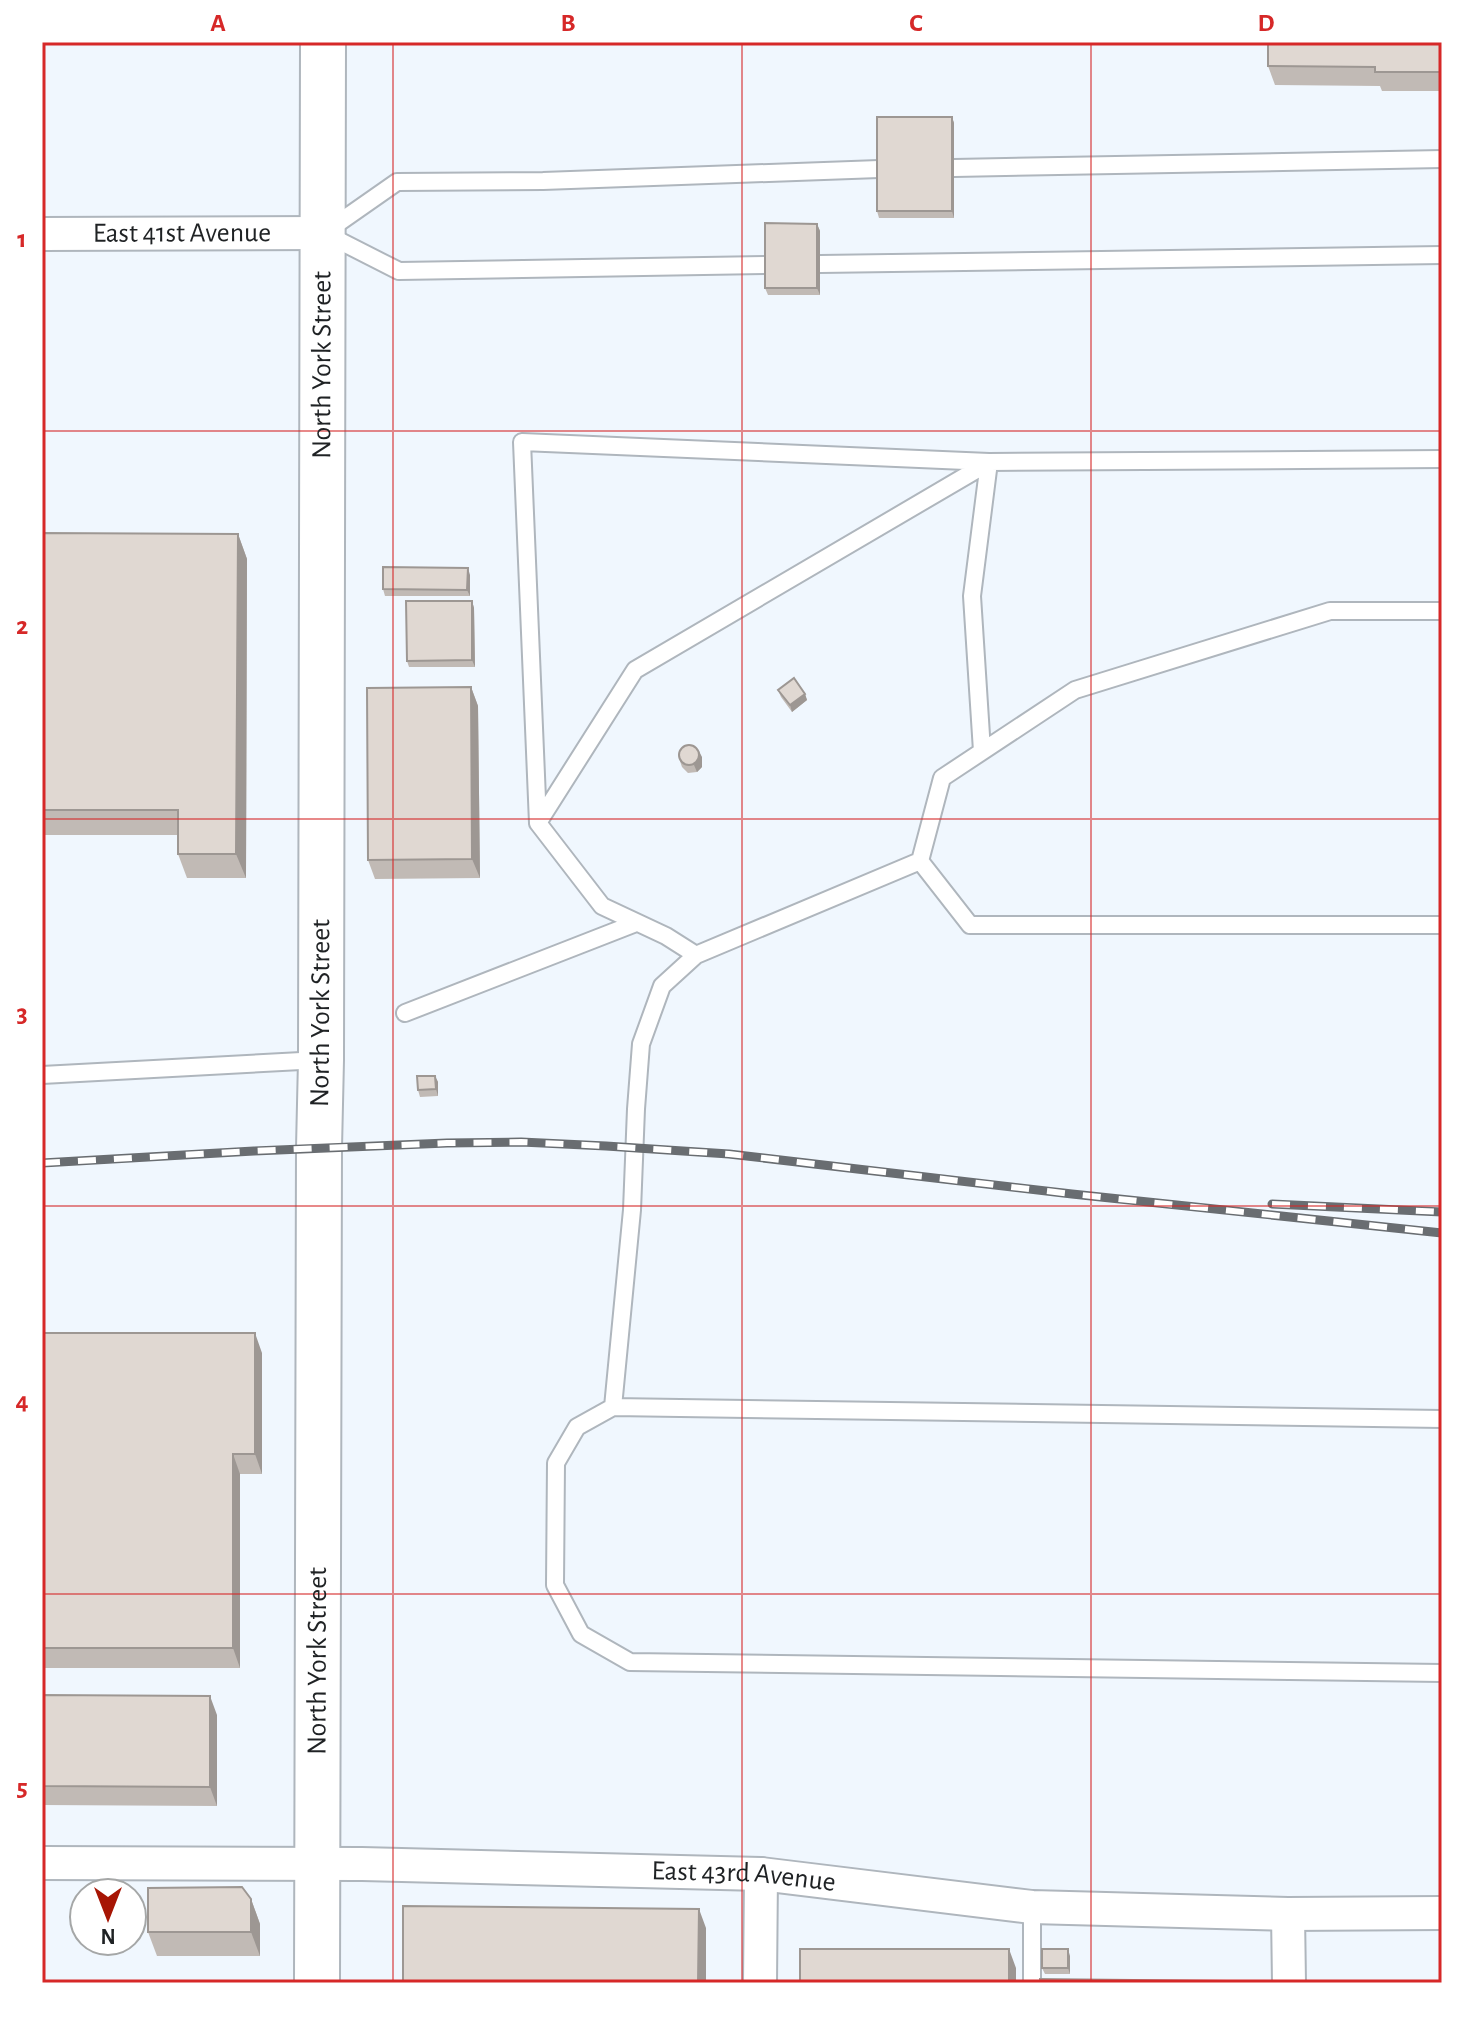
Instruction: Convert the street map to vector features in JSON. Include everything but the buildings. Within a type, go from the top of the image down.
[{"type":"main road","name":"North York Street","points":[[317,1983],[323,42]]},
{"type":"street","name":"East 41st Avenue","points":[[42,234],[324,233]]},
{"type":"street","name":"East 43rd Avenue","points":[[42,1863],[316,1864],[761,1874],[1032,1907],[1288,1914],[1442,1913]]},
{"type":"street","points":[[760,1983],[761,1874]]},
{"type":"street","points":[[1288,1914],[1289,1983]]},
{"type":"lane","points":[[954,168],[1442,159]]},
{"type":"lane","points":[[768,265],[399,271],[324,233],[397,182],[879,169]]},
{"type":"lane","points":[[820,264],[1442,255]]},
{"type":"lane","points":[[696,955],[666,936],[602,906],[538,823],[522,442],[989,462],[1442,459]]},
{"type":"lane","points":[[982,751],[972,596],[989,462]]},
{"type":"lane","points":[[538,823],[635,670],[989,462]]},
{"type":"lane","points":[[920,861],[942,778],[1075,690],[1330,611],[1442,611]]},
{"type":"lane","points":[[920,861],[970,925],[1442,925]]},
{"type":"lane","points":[[613,1407],[632,1210],[641,1044],[662,986],[696,955],[920,861]]},
{"type":"lane","points":[[405,1013],[636,923]]},
{"type":"lane","points":[[42,1075],[321,1060]]},
{"type":"lane","points":[[1442,1419],[613,1407],[577,1427],[556,1463],[555,1585],[581,1634],[630,1662],[1442,1673]]},
{"type":"lane","points":[[1032,1907],[1032,1983]]},
{"type":"railway","points":[[42,1163],[447,1143],[606,1146],[729,1154],[1442,1233]]},
{"type":"railway","points":[[1272,1204],[1442,1212]]}]
